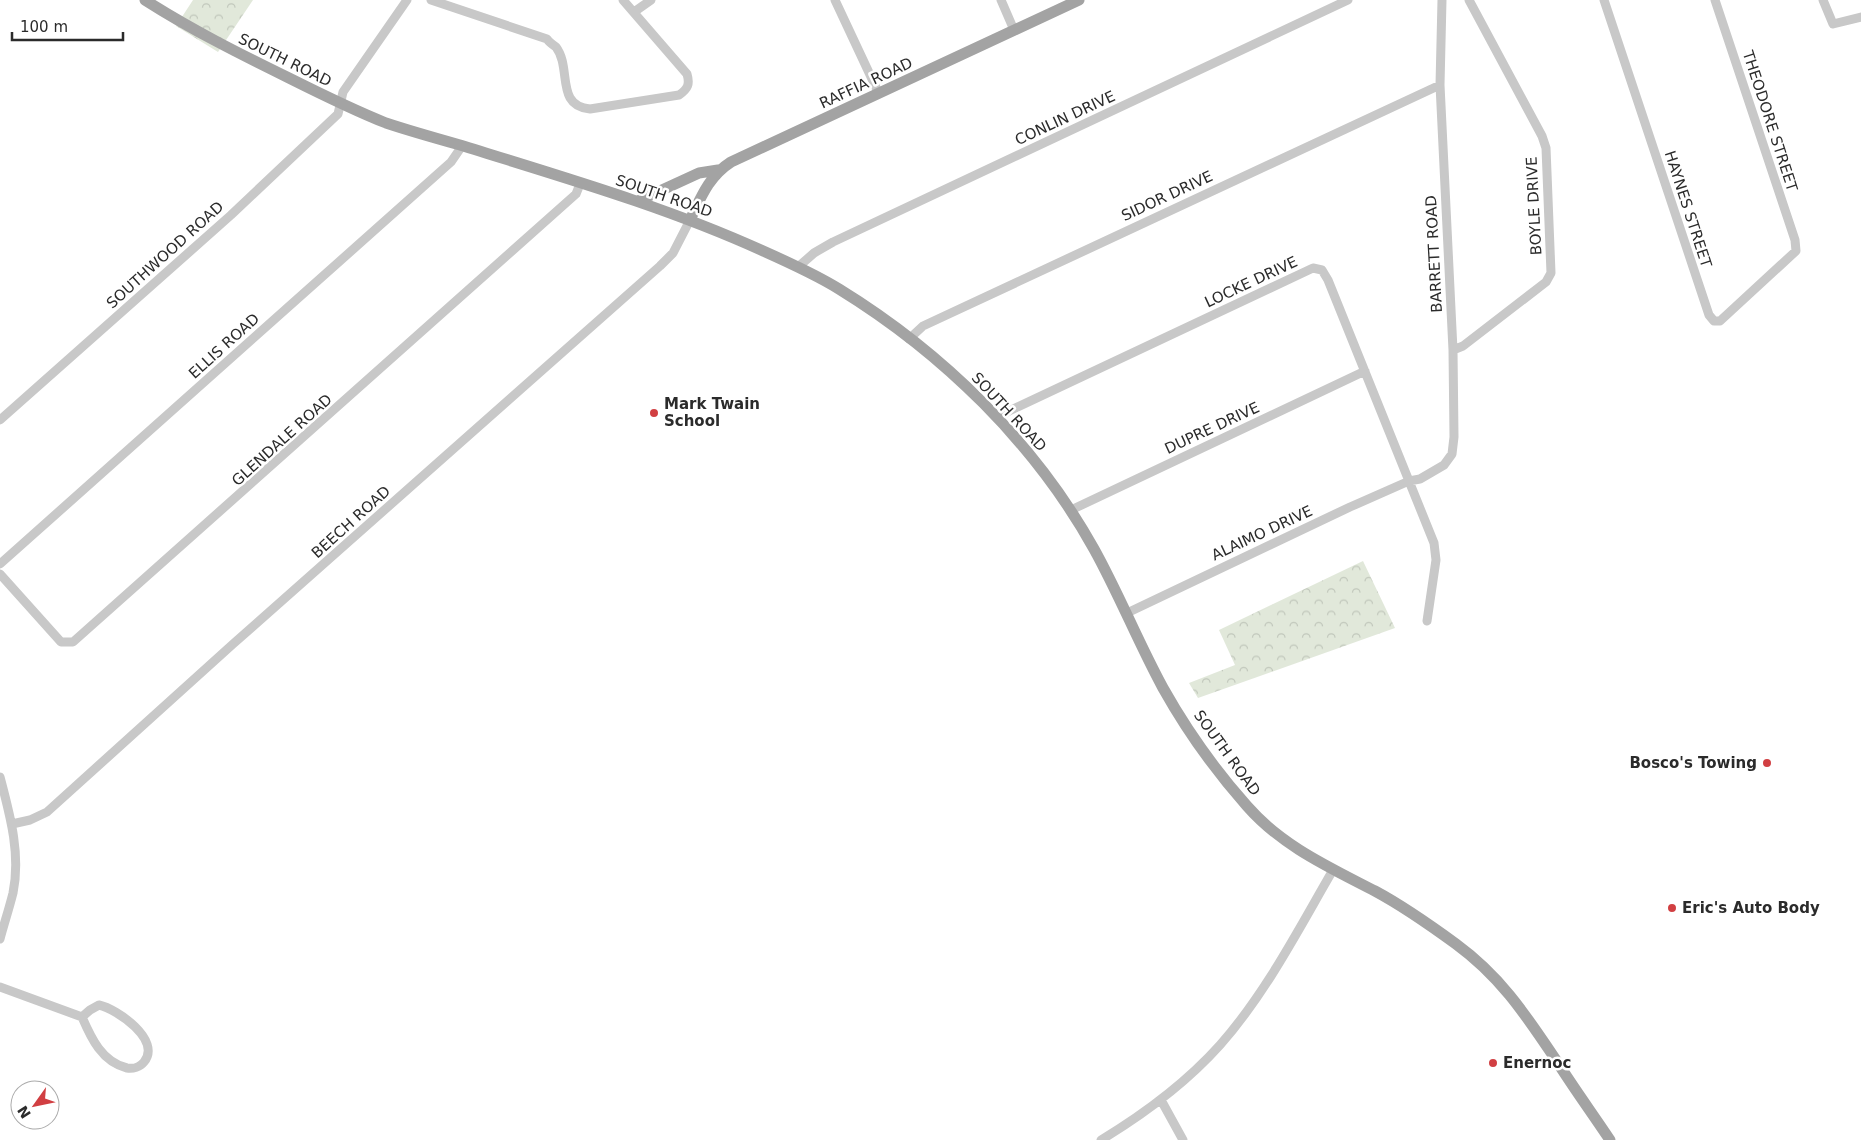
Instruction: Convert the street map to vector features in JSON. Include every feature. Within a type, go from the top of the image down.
[{"type":"main road","name":"SOUTH ROAD","points":[[145,0],[203,35],[339,104],[387,123],[638,201],[690,220],[798,267],[837,288],[909,339],[962,384],[998,418],[1053,485],[1071,510],[1093,547],[1164,689],[1217,769],[1261,822],[1311,859],[1380,894],[1417,917],[1478,960],[1496,977],[1530,1019],[1610,1140]]},
{"type":"main road","name":"RAFFIA ROAD","points":[[690,220],[707,184],[718,170],[747,154],[1079,0]]},
{"type":"main road","points":[[638,201],[699,173],[718,170]]},
{"type":"street","name":"SOUTHWOOD ROAD","points":[[0,420],[280,171],[338,114],[343,92],[407,0]]},
{"type":"street","points":[[431,0],[547,40],[556,48],[561,58],[568,94],[572,102],[580,108],[590,109],[679,95],[687,90],[689,81],[687,74],[623,0]]},
{"type":"street","points":[[634,12],[650,0]]},
{"type":"street","points":[[835,0],[879,94]]},
{"type":"street","points":[[1001,0],[1014,30]]},
{"type":"street","name":"CONLIN DRIVE","points":[[798,267],[814,253],[833,242],[1348,0]]},
{"type":"street","name":"BARRETT ROAD","points":[[1409,481],[1420,479],[1444,465],[1452,454],[1454,437],[1453,350],[1440,85],[1442,0]]},
{"type":"street","name":"BOYLE DRIVE","points":[[1453,350],[1463,346],[1546,282],[1551,273],[1546,148],[1542,136],[1469,0]]},
{"type":"street","name":"HAYNES STREET","points":[[1604,0],[1709,315],[1714,321],[1720,321],[1796,251]]},
{"type":"street","name":"THEODORE STREET","points":[[1715,0],[1795,240],[1796,251]]},
{"type":"street","points":[[1823,0],[1833,24],[1861,17]]},
{"type":"street","name":"SIDOR DRIVE","points":[[909,339],[923,326],[1440,85]]},
{"type":"street","name":"ELLIS ROAD","points":[[0,564],[451,162],[462,146]]},
{"type":"street","name":"GLENDALE ROAD","points":[[0,574],[61,642],[72,642],[512,252],[576,194],[580,184]]},
{"type":"street","name":"BEECH ROAD","points":[[12,824],[30,820],[47,812],[673,253],[690,220]]},
{"type":"street","name":"LOCKE DRIVE","points":[[998,418],[1018,406],[1313,268],[1322,270],[1328,280],[1366,371],[1434,543],[1436,560],[1427,621]]},
{"type":"street","name":"DUPRE DRIVE","points":[[1071,510],[1366,371]]},
{"type":"street","name":"ALAIMO DRIVE","points":[[1127,613],[1409,481]]},
{"type":"street","points":[[0,778],[12,824],[15,872],[13,893],[0,939]]},
{"type":"street","points":[[1101,1140],[1160,1100],[1219,1046],[1251,1006],[1278,966],[1333,870]]},
{"type":"street","points":[[0,987],[82,1017],[100,1051],[110,1060],[130,1068],[138,1066],[145,1061],[147,1054],[144,1038],[134,1025],[119,1014],[110,1008],[99,1005],[82,1017]]},
{"type":"street","points":[[1160,1100],[1183,1140]]},
{"type":"green space","points":[[193,0],[253,0],[218,52],[176,26]]},
{"type":"green space","points":[[1363,561],[1395,628],[1198,698],[1189,683],[1235,665],[1219,630]]},
{"type":"place","name":"Mark Twain School","points":[[654,413]]},
{"type":"place","name":"Bosco's Towing","points":[[1767,763]]},
{"type":"place","name":"Eric's Auto Body","points":[[1672,908]]},
{"type":"place","name":"Enernoc","points":[[1493,1063]]}]
